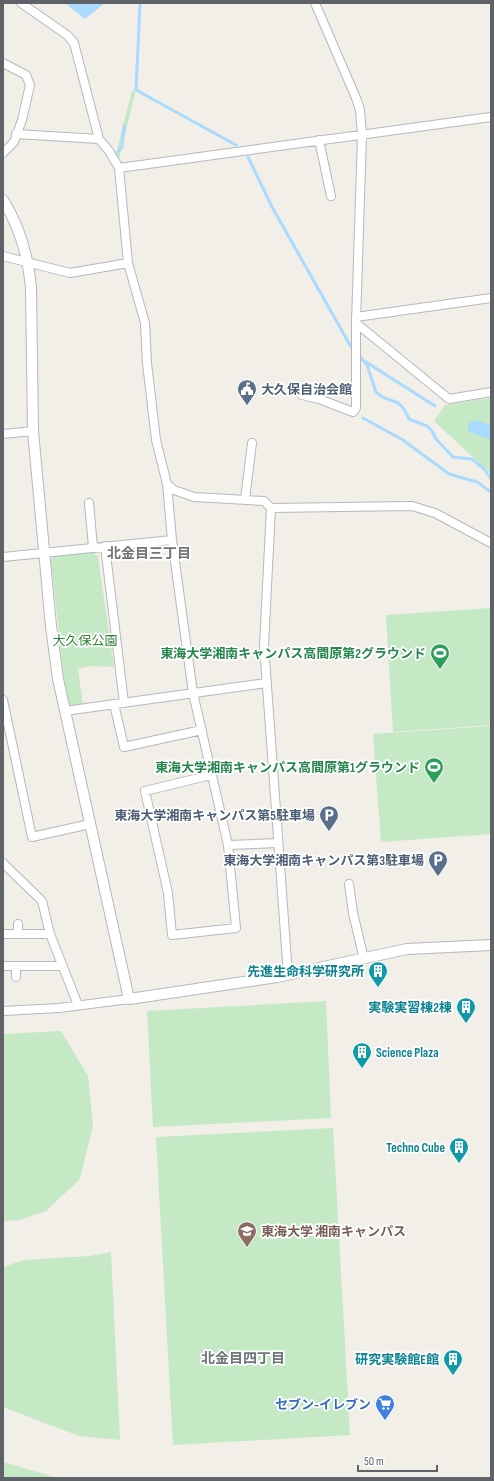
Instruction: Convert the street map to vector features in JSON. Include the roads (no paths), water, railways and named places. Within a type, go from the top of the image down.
[{"type":"street","points":[[20,3],[67,35],[74,43],[99,139],[109,151],[119,168],[128,263],[145,323],[147,363],[156,440],[166,484],[172,540],[194,694],[211,775],[228,845],[236,928],[172,935],[168,893],[145,791],[211,775]]},
{"type":"street","points":[[302,395],[319,399],[353,412],[356,408],[356,320],[362,135],[360,110],[315,3]]},
{"type":"street","points":[[3,63],[26,75],[30,85],[22,120],[14,142],[3,153]]},
{"type":"street","points":[[119,168],[491,117]]},
{"type":"street","points":[[16,134],[99,139]]},
{"type":"street","points":[[319,140],[331,196]]},
{"type":"street","points":[[3,200],[19,231],[29,263],[31,287],[33,431],[50,626],[65,711],[129,999]]},
{"type":"street","points":[[3,256],[70,273],[128,263]]},
{"type":"street","points":[[356,320],[491,298]]},
{"type":"street","points":[[356,320],[449,398],[491,392]]},
{"type":"street","points":[[3,434],[33,431]]},
{"type":"street","points":[[245,499],[252,443]]},
{"type":"street","points":[[166,484],[174,490],[194,497],[264,501],[271,508],[412,506],[434,514],[491,543]]},
{"type":"street","points":[[89,503],[93,547]]},
{"type":"street","points":[[271,508],[264,645],[288,975]]},
{"type":"street","points":[[3,556],[172,540]]},
{"type":"street","points":[[105,546],[124,703]]},
{"type":"street","points":[[65,711],[266,683]]},
{"type":"street","points":[[3,700],[6,727],[32,837],[90,824]]},
{"type":"street","points":[[114,704],[124,747],[202,730]]},
{"type":"street","points":[[228,845],[278,843]]},
{"type":"street","points":[[3,863],[42,901],[50,934],[78,1005]]},
{"type":"street","points":[[349,884],[351,906],[364,959]]},
{"type":"street","points":[[18,924],[18,934]]},
{"type":"street","points":[[3,934],[50,934]]},
{"type":"street","points":[[3,1011],[129,999],[288,975],[407,949],[491,945]]},
{"type":"street","points":[[3,966],[62,966]]},
{"type":"street","points":[[16,966],[16,977]]},
{"type":"water","points":[[65,3],[105,3],[85,19]]},
{"type":"water","points":[[473,421],[480,421],[491,426],[491,440],[468,431],[468,424]]},
{"type":"waterway","points":[[140,3],[136,90],[236,145]]},
{"type":"waterway","points":[[118,152],[122,147],[124,125]]},
{"type":"waterway","points":[[248,157],[272,207],[350,345],[367,365],[376,392],[401,406],[409,419],[427,426],[432,431],[436,439],[453,457],[472,459],[484,469],[491,479]]},
{"type":"waterway","points":[[366,362],[435,406]]},
{"type":"waterway","points":[[363,418],[403,440],[449,474],[477,482],[491,492]]},
{"type":"place","name":"大久保自治会館","points":[[247,406]]},
{"type":"place","name":"東海大学湘南キャンパス高間原第2グラウンド","points":[[440,670]]},
{"type":"place","name":"東海大学湘南キャンパス高間原第1グラウンド","points":[[434,784]]},
{"type":"place","name":"東海大学湘南キャンパス第5駐車場","points":[[329,832]]},
{"type":"place","name":"東海大学湘南キャンパス第3駐車場","points":[[438,877]]},
{"type":"place","name":"先進生命科学研究所","points":[[378,988]]},
{"type":"place","name":"実験実習棟2棟","points":[[466,1024]]},
{"type":"place","name":"Science Plaza","points":[[362,1069]]},
{"type":"place","name":"Techno Cube","points":[[459,1164]]},
{"type":"place","name":"東海大学 湘南キャンパス","points":[[247,1248]]},
{"type":"place","name":"研究実験館E館","points":[[453,1376]]},
{"type":"place","name":"セブン-イレブン","points":[[385,1421]]},
{"type":"district","name":"北金目三丁目","points":[[149,553]]},
{"type":"district","name":"北金目四丁目","points":[[243,1358]]},
{"type":"park label","name":"大久保公園","points":[[85,640]]}]
